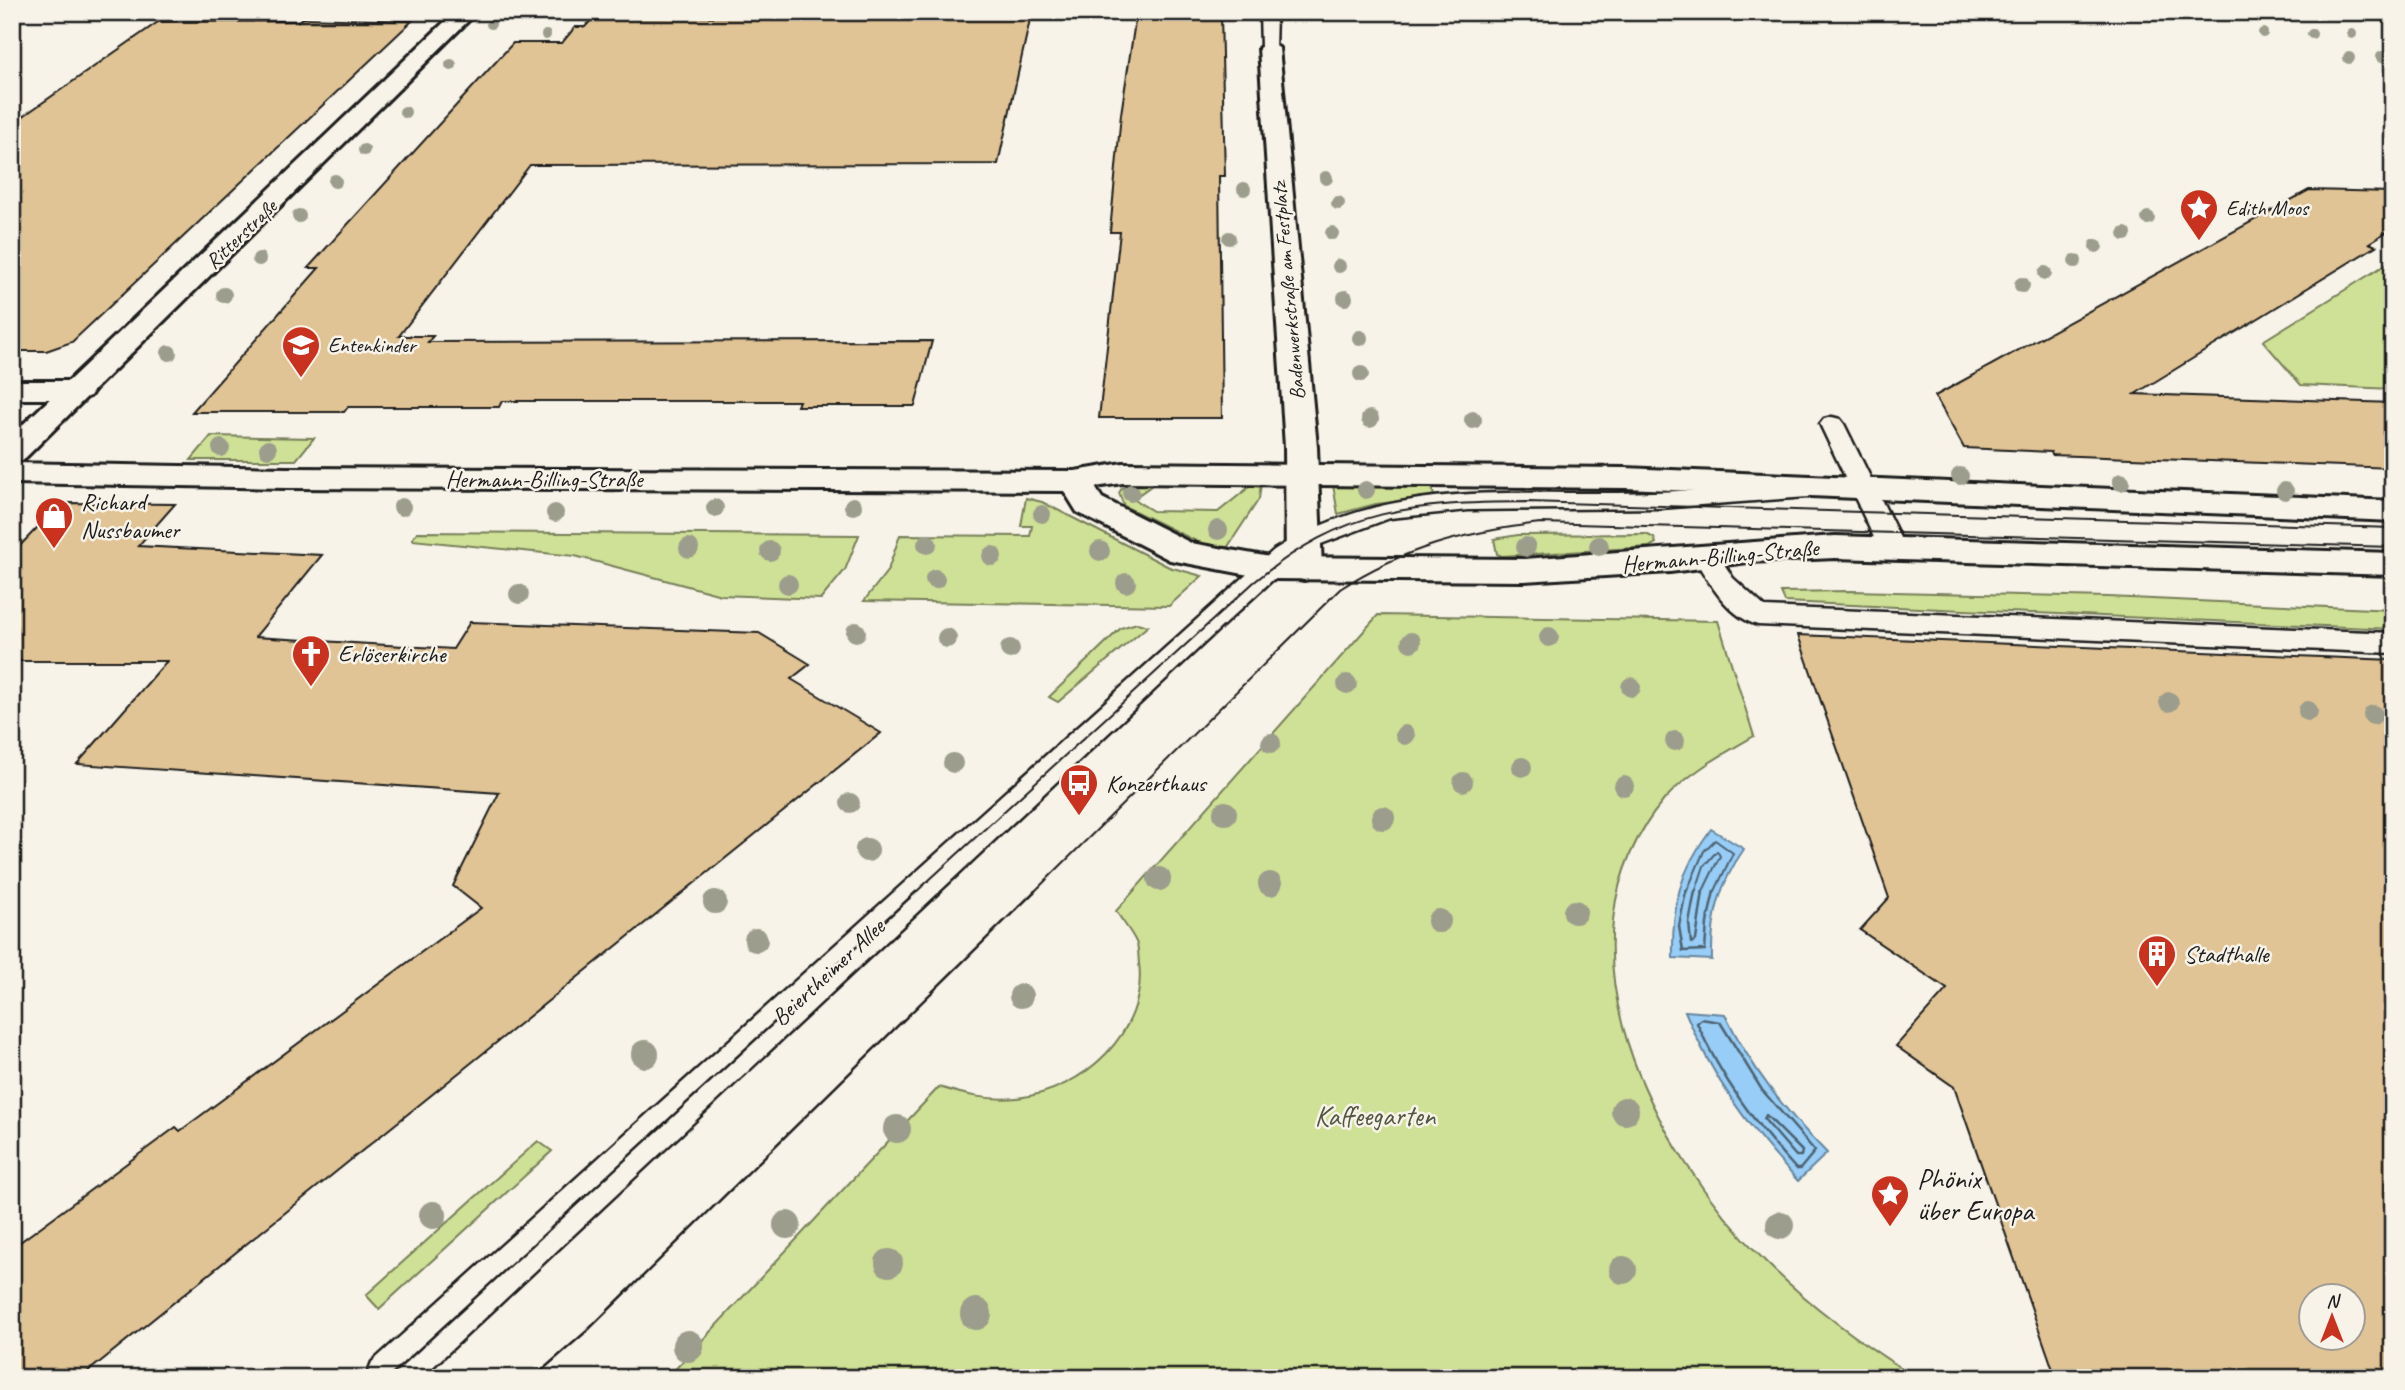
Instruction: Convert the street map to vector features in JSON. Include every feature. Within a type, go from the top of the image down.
[{"type":"street","name":"Ritterstraße","points":[[12,453],[467,12]]},
{"type":"street","name":"Badenwerkstraße am Festplatz","points":[[1269,48],[1302,474],[1304,556]]},
{"type":"street","points":[[12,390],[79,390]]},
{"type":"street","name":"Hermann-Billing-Straße","points":[[12,473],[286,478],[1075,481],[1122,474],[1625,478],[2393,511]]},
{"type":"street","name":"Hermann-Billing-Straße","points":[[1075,481],[1089,505],[1182,552],[1233,564],[1270,568],[1304,556],[1524,570],[1748,551],[1892,548],[2393,564]]},
{"type":"lane","name":"Badenwerkstraße am Festplatz","points":[[1268,12],[1269,48]]},
{"type":"lane","points":[[1832,424],[1892,548]]},
{"type":"lane","points":[[1304,556],[1351,521],[1416,506],[1865,490]]},
{"type":"lane","points":[[1706,556],[1723,584],[1758,616],[2393,643]]},
{"type":"lane","name":"Beiertheimer Allee","points":[[388,1378],[1270,568]]},
{"type":"green space","points":[[2393,260],[2393,389],[2301,385],[2263,341]]},
{"type":"green space","points":[[211,436],[314,438],[296,460],[191,460]]},
{"type":"green space","points":[[1134,483],[1155,483],[1133,499],[1153,511],[1218,512],[1253,484],[1261,484],[1259,499],[1227,548],[1204,545],[1124,506],[1119,493],[1122,488]]},
{"type":"green space","points":[[1333,485],[1432,485],[1434,497],[1376,504],[1338,514]]},
{"type":"green space","points":[[1026,498],[1042,502],[1169,567],[1202,576],[1169,606],[864,601],[888,570],[900,535],[1030,536],[1032,526],[1021,526]]},
{"type":"green space","points":[[417,532],[859,535],[845,570],[821,599],[721,595],[575,556],[412,540]]},
{"type":"green space","points":[[1646,534],[1654,538],[1656,543],[1649,547],[1502,556],[1497,554],[1494,539],[1518,535]]},
{"type":"green space","points":[[1781,592],[2108,597],[2393,610],[2393,629],[1785,602]]},
{"type":"green space","name":"Kaffeegarten","points":[[1378,615],[1718,621],[1754,736],[1706,765],[1673,790],[1629,856],[1613,917],[1614,979],[1628,1043],[1652,1104],[1686,1163],[1724,1216],[1766,1262],[1801,1294],[1857,1338],[1916,1378],[667,1378],[939,1087],[977,1097],[1017,1098],[1042,1093],[1065,1084],[1106,1054],[1122,1034],[1133,1012],[1139,988],[1137,944],[1116,911]]},
{"type":"green space","points":[[1137,623],[1148,626],[1058,702],[1049,697],[1121,628]]},
{"type":"green space","points":[[538,1141],[552,1151],[379,1309],[366,1295]]},
{"type":"water","points":[[1711,829],[1744,849],[1728,875],[1718,902],[1713,929],[1712,960],[1673,958],[1674,922],[1680,890],[1691,860]]},
{"type":"water","points":[[1685,1011],[1725,1014],[1770,1088],[1827,1153],[1798,1181],[1733,1102],[1707,1059]]},
{"type":"building","points":[[1031,15],[998,164],[530,165],[399,336],[433,336],[428,342],[932,341],[915,406],[797,406],[799,401],[502,401],[499,407],[348,407],[344,412],[192,412],[319,268],[308,268],[513,43],[562,43],[575,27],[585,27],[593,18]]},
{"type":"building","points":[[1136,15],[1221,15],[1225,176],[1219,176],[1222,418],[1099,418],[1120,232],[1110,232],[1121,114]]},
{"type":"building","points":[[303,18],[412,21],[72,342],[46,351],[12,351],[12,124],[158,22],[298,21]]},
{"type":"building","points":[[2309,190],[2393,192],[2393,228],[2369,243],[2376,246],[2135,394],[2393,403],[2393,468],[2052,455],[2051,452],[1964,448],[1935,396]]},
{"type":"building","points":[[67,503],[175,504],[138,546],[322,555],[255,637],[453,649],[470,622],[759,633],[810,664],[791,679],[881,733],[80,1378],[12,1378],[12,1248],[176,1127],[180,1131],[481,908],[453,886],[499,793],[77,764],[167,661],[12,661],[12,554],[56,508]]},
{"type":"building","name":"Stadthalle","points":[[1798,635],[2393,660],[2393,1378],[2056,1378],[1954,1087],[1896,1046],[1947,989],[1860,930],[1889,898]]},
{"type":"tram line","points":[[915,893],[1253,583],[1319,538],[1382,514],[1449,504],[1528,502],[2393,528]]},
{"type":"tram line","points":[[1033,893],[1340,589],[1411,552],[1461,537],[1540,523],[2393,547]]},
{"type":"tram line","points":[[388,1378],[917,891]]},
{"type":"tram line","points":[[533,1378],[588,1330],[1035,891]]},
{"type":"place","name":"Edith Moos","points":[[2199,242]]},
{"type":"place","name":"Entenkinder","points":[[301,379]]},
{"type":"place","name":"Richard Nussbaumer","points":[[54,550]]},
{"type":"place","name":"Erlöserkirche","points":[[311,688]]},
{"type":"place","name":"Konzerthaus","points":[[1079,817]]},
{"type":"place","name":"Stadthalle","points":[[2157,988]]},
{"type":"place","name":"Phönix über Europa","points":[[1890,1228]]}]
